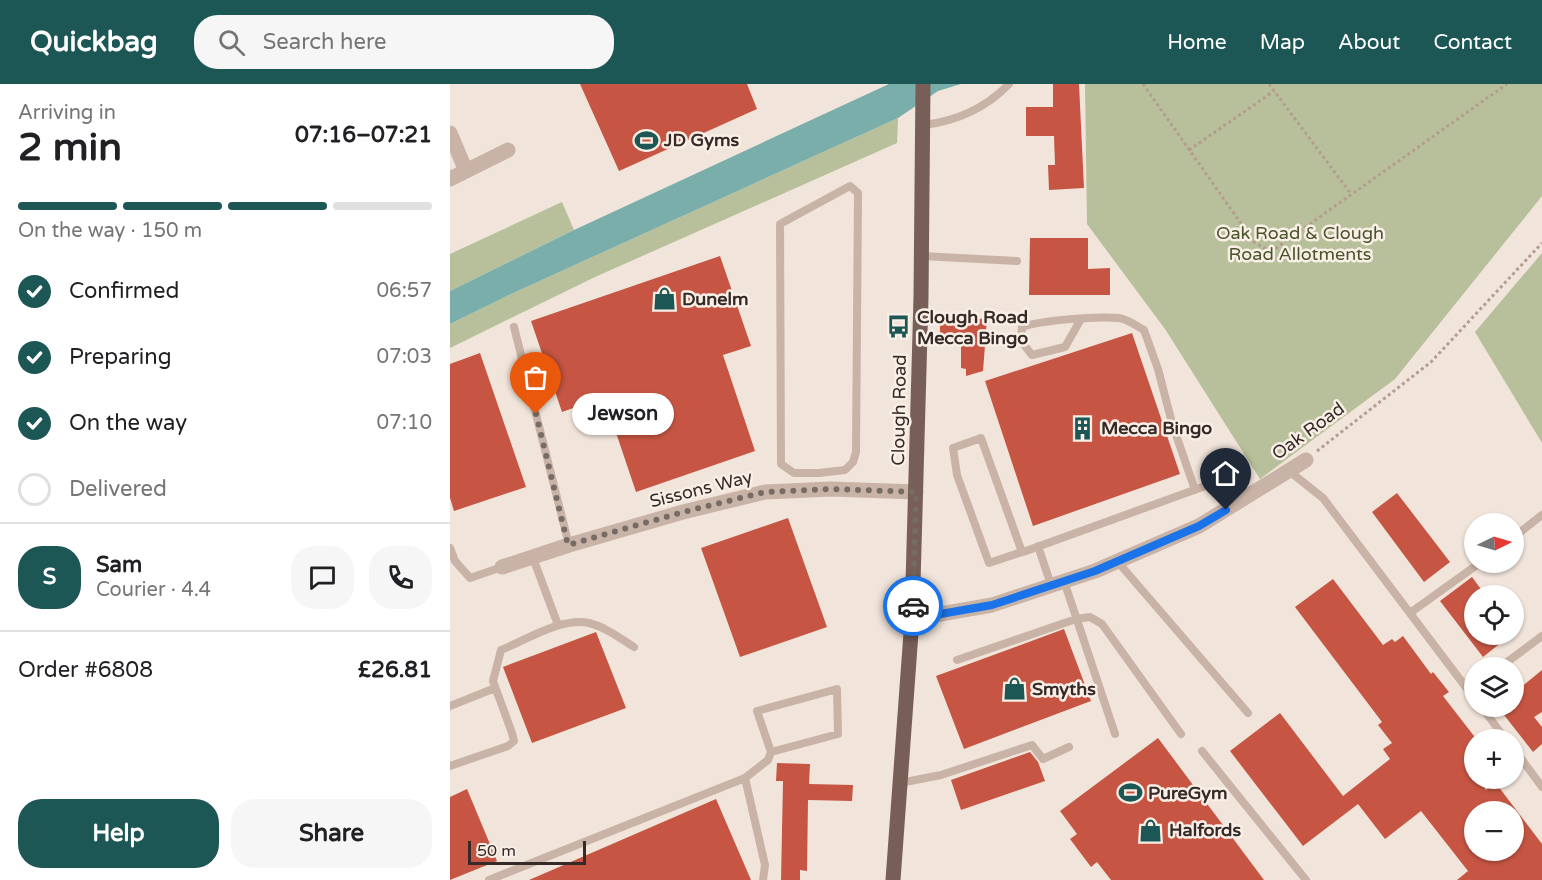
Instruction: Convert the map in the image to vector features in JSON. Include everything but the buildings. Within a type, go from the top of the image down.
[{"type":"main road","name":"Clough Road","points":[[893,880],[912,619],[922,256],[923,84]]},
{"type":"street","points":[[450,133],[466,171]]},
{"type":"street","points":[[450,178],[508,150]]},
{"type":"street","name":"Oak Road","points":[[912,619],[992,605],[1118,561],[1199,526],[1306,460]]},
{"type":"street","name":"Sissons Way","points":[[502,567],[568,545],[683,512],[765,492],[817,490],[916,492]]},
{"type":"lane","points":[[924,118],[944,123],[981,108],[1009,84]]},
{"type":"lane","points":[[850,186],[858,193],[856,452],[854,462],[845,470],[819,473],[794,473],[781,464],[780,224],[850,186]]},
{"type":"lane","points":[[922,256],[1017,261]]},
{"type":"lane","points":[[1081,319],[1065,347],[1032,355],[1021,341],[1022,327],[1081,319],[1122,318],[1144,330],[1195,490]]},
{"type":"lane","points":[[514,327],[568,545]]},
{"type":"lane","points":[[1022,552],[981,438],[953,448],[957,475],[989,563],[1022,552],[1208,485],[1219,490],[1226,510]]},
{"type":"lane","points":[[1289,471],[1323,498],[1410,613],[1464,678]]},
{"type":"lane","points":[[817,490],[819,473]]},
{"type":"lane","points":[[1524,529],[1542,515]]},
{"type":"lane","points":[[1038,546],[1076,619],[1115,734]]},
{"type":"lane","points":[[450,548],[455,561],[470,578],[502,567]]},
{"type":"lane","points":[[533,558],[558,626]]},
{"type":"lane","points":[[1118,561],[1248,713]]},
{"type":"lane","points":[[1410,613],[1466,573]]},
{"type":"lane","points":[[957,660],[1076,619],[1090,617],[1102,624],[1181,734]]},
{"type":"lane","points":[[450,766],[508,746],[514,741],[493,681],[501,650],[558,626],[572,623],[588,623],[612,633],[633,648]]},
{"type":"lane","points":[[1514,657],[1542,636]]},
{"type":"lane","points":[[450,706],[495,688]]},
{"type":"lane","points":[[489,880],[745,778],[768,760],[771,752],[757,711],[837,689],[838,734],[771,752]]},
{"type":"lane","points":[[900,783],[941,775],[1032,745],[1043,759],[1069,747]]},
{"type":"lane","points":[[1202,751],[1306,880]]},
{"type":"lane","points":[[1524,763],[1542,787]]},
{"type":"lane","points":[[745,778],[765,866],[763,880]]},
{"type":"path","points":[[1143,84],[1254,242],[1264,248],[1276,248],[1507,84]]},
{"type":"path","points":[[1269,84],[1351,194]]},
{"type":"path","points":[[1189,150],[1274,91]]},
{"type":"path","name":"Oak Road","points":[[1306,460],[1431,362],[1542,243]]},
{"type":"green space","name":"Oak Road & Clough Road Allotments","points":[[1085,84],[1542,84],[1542,196],[1395,379],[1260,479],[1165,329],[1087,224]]},
{"type":"green space","points":[[898,118],[897,143],[595,277],[450,348],[450,324]]},
{"type":"green space","points":[[562,202],[574,230],[450,291],[450,254]]},
{"type":"green space","points":[[1542,253],[1542,443],[1475,332]]},
{"type":"water","points":[[889,84],[961,84],[938,91],[898,118],[450,324],[450,291],[574,230]]},
{"type":"way so far","points":[[536,414],[568,545],[683,512],[765,492],[831,489],[916,492],[913,606]]},
{"type":"place","name":"JD Gyms","points":[[646,140]]},
{"type":"place","name":"Dunelm","points":[[664,299]]},
{"type":"place","name":"Clough Road Mecca Bingo","points":[[899,327]]},
{"type":"place","name":"Jewson","points":[[536,414]]},
{"type":"place","name":"Mecca Bingo","points":[[1083,428]]},
{"type":"place","name":"Smyths","points":[[1014,689]]},
{"type":"place","name":"PureGym","points":[[1130,793]]},
{"type":"place","name":"Halfords","points":[[1151,830]]},
{"type":"route","points":[[913,606],[912,619],[992,605],[1095,571],[1199,526],[1226,510]]}]
